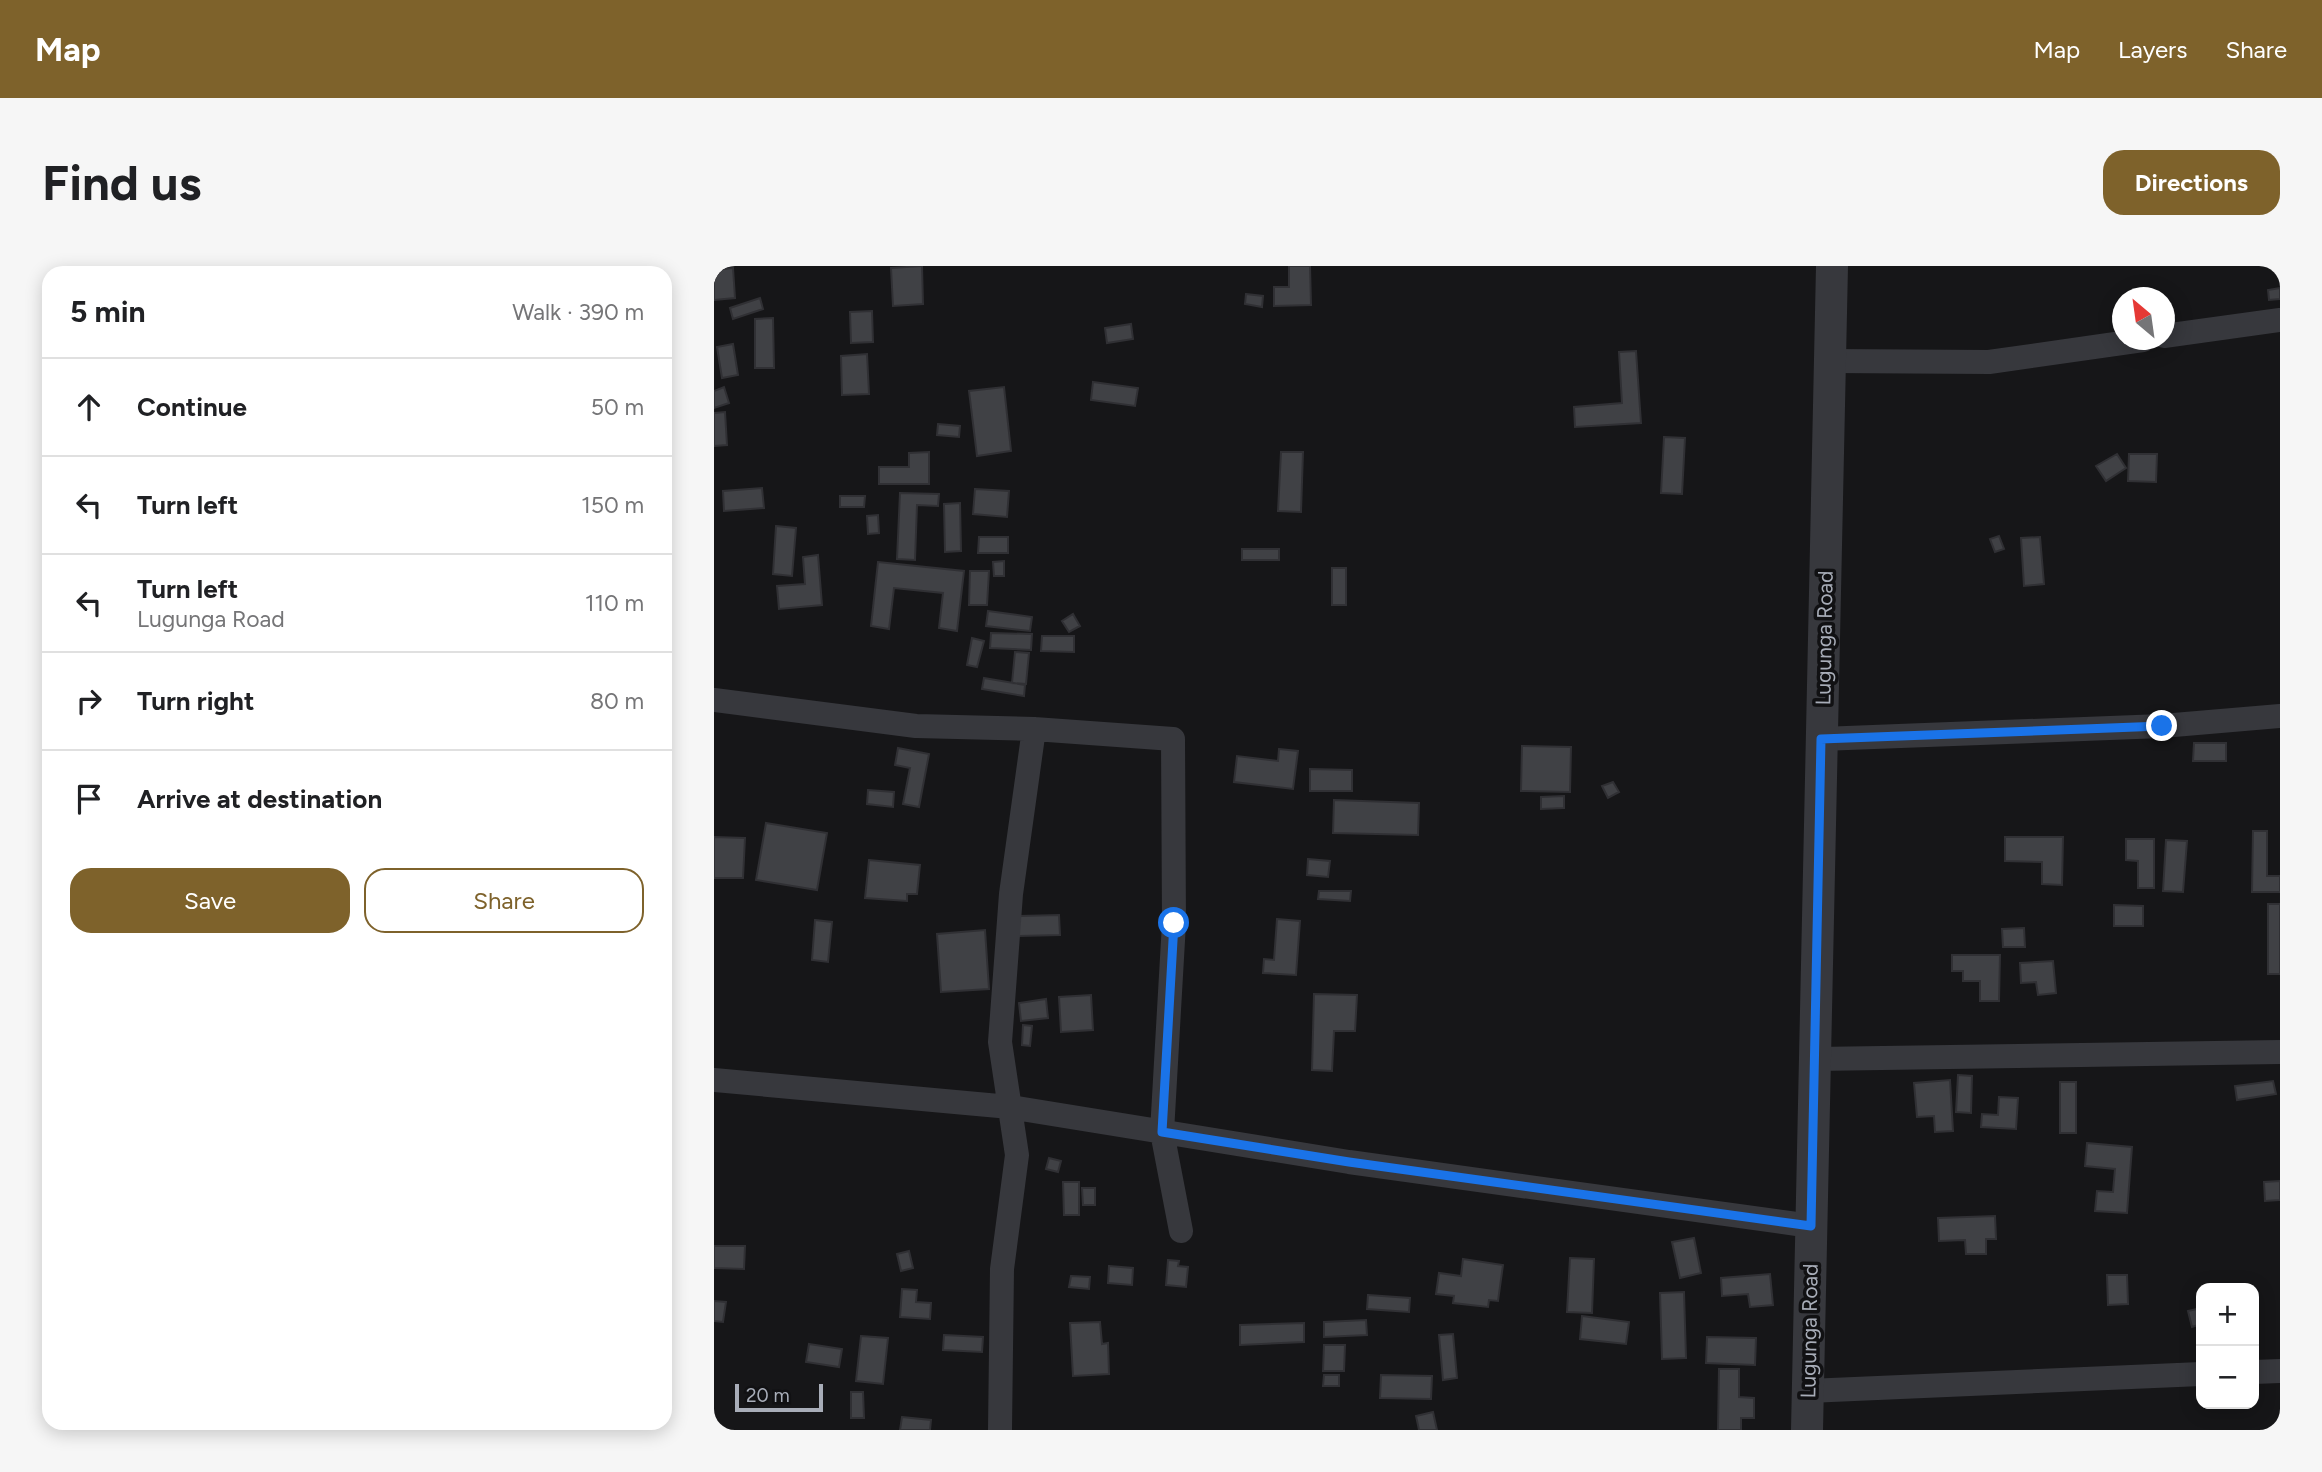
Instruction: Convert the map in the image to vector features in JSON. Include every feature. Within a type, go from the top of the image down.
[{"type":"street","name":"Lugunga Road","points":[[1807,1430],[1832,266]]},
{"type":"street","points":[[2175,335],[2280,320]]},
{"type":"street","points":[[1830,361],[1989,362],[2112,344]]},
{"type":"street","points":[[714,700],[916,726],[1034,729],[1172,739],[1174,923],[1162,1132],[1181,1231]]},
{"type":"street","points":[[1821,739],[2162,726],[2280,716]]},
{"type":"street","points":[[1000,1430],[1002,1269],[1017,1156],[1000,1042],[1011,894],[1034,729]]},
{"type":"street","points":[[1815,1059],[2280,1052]]},
{"type":"street","points":[[714,1080],[1010,1107],[1349,1162],[1811,1226]]},
{"type":"street","points":[[2259,1372],[2280,1371]]},
{"type":"street","points":[[1808,1391],[2196,1374]]},
{"type":"building","points":[[922,266],[923,304],[893,306],[891,268]]},
{"type":"building","points":[[1289,266],[1310,266],[1311,305],[1274,306],[1274,287],[1289,287]]},
{"type":"building","points":[[733,268],[735,298],[714,300],[714,270]]},
{"type":"building","points":[[2280,288],[2280,299],[2269,300],[2268,290]]},
{"type":"building","points":[[1246,294],[1263,296],[1262,307],[1245,304]]},
{"type":"building","points":[[760,298],[763,309],[733,319],[730,308]]},
{"type":"building","points":[[872,311],[873,342],[851,343],[850,312]]},
{"type":"building","points":[[773,318],[774,368],[755,368],[755,319]]},
{"type":"building","points":[[1131,324],[1133,339],[1107,343],[1105,328]]},
{"type":"building","points":[[733,344],[738,375],[722,378],[717,347]]},
{"type":"building","points":[[1636,351],[1641,423],[1575,427],[1574,407],[1622,403],[1619,352]]},
{"type":"building","points":[[867,354],[869,394],[842,395],[841,356]]},
{"type":"building","points":[[1093,382],[1138,388],[1135,406],[1091,400]]},
{"type":"building","points":[[724,387],[729,403],[714,408],[714,391]]},
{"type":"building","points":[[1004,387],[1011,451],[977,456],[969,391]]},
{"type":"building","points":[[725,412],[727,445],[714,446],[714,413]]},
{"type":"building","points":[[938,424],[960,426],[959,437],[937,435]]},
{"type":"building","points":[[1664,437],[1685,438],[1682,494],[1661,493]]},
{"type":"building","points":[[929,452],[929,484],[879,484],[879,467],[909,467],[909,453]]},
{"type":"building","points":[[1281,452],[1303,452],[1301,512],[1278,511]]},
{"type":"building","points":[[2117,454],[2126,468],[2106,481],[2096,466]]},
{"type":"building","points":[[2129,454],[2157,454],[2156,482],[2128,481]]},
{"type":"building","points":[[762,488],[764,508],[724,511],[723,491]]},
{"type":"building","points":[[975,489],[1009,491],[1007,517],[973,514]]},
{"type":"building","points":[[900,493],[939,494],[938,506],[917,505],[915,560],[897,559]]},
{"type":"building","points":[[840,496],[865,496],[864,507],[840,507]]},
{"type":"building","points":[[960,503],[961,551],[945,552],[944,504]]},
{"type":"building","points":[[878,515],[879,533],[868,534],[867,516]]},
{"type":"building","points":[[776,526],[796,528],[792,576],[773,574]]},
{"type":"building","points":[[1999,536],[2004,549],[1995,552],[1990,539]]},
{"type":"building","points":[[979,537],[1008,537],[1008,553],[978,553]]},
{"type":"building","points":[[2040,537],[2044,584],[2024,586],[2021,538]]},
{"type":"building","points":[[1242,549],[1279,549],[1279,560],[1242,560]]},
{"type":"building","points":[[818,555],[822,605],[779,609],[777,586],[805,584],[803,557]]},
{"type":"building","points":[[1004,561],[1004,576],[994,576],[993,562]]},
{"type":"building","points":[[878,562],[964,571],[957,631],[939,628],[943,593],[894,588],[889,629],[871,626]]},
{"type":"building","points":[[1332,568],[1346,568],[1346,605],[1332,605]]},
{"type":"building","points":[[970,571],[989,571],[987,605],[969,605]]},
{"type":"building","points":[[988,611],[1032,617],[1030,631],[986,626]]},
{"type":"building","points":[[1073,614],[1080,626],[1069,632],[1062,621]]},
{"type":"building","points":[[991,633],[1032,634],[1031,650],[990,648]]},
{"type":"building","points":[[1042,636],[1074,636],[1074,652],[1041,651]]},
{"type":"building","points":[[972,638],[984,641],[977,667],[967,665]]},
{"type":"building","points":[[1015,652],[1029,653],[1026,684],[1012,683]]},
{"type":"building","points":[[984,678],[1025,685],[1024,696],[982,689]]},
{"type":"building","points":[[2194,743],[2226,743],[2226,761],[2193,761]]},
{"type":"building","points":[[1522,746],[1571,747],[1570,792],[1521,791]]},
{"type":"building","points":[[898,748],[929,754],[919,807],[903,804],[910,768],[895,765]]},
{"type":"building","points":[[1279,749],[1298,751],[1293,789],[1234,782],[1237,756],[1278,761]]},
{"type":"building","points":[[1310,769],[1352,770],[1352,791],[1310,791]]},
{"type":"building","points":[[1613,782],[1619,792],[1608,798],[1602,786]]},
{"type":"building","points":[[868,790],[894,792],[893,807],[867,804]]},
{"type":"building","points":[[1564,796],[1564,808],[1541,809],[1541,797]]},
{"type":"building","points":[[1334,800],[1419,803],[1418,835],[1333,833]]},
{"type":"building","points":[[766,823],[827,833],[817,890],[756,880]]},
{"type":"building","points":[[2253,831],[2267,831],[2267,876],[2280,876],[2280,892],[2252,892]]},
{"type":"building","points":[[714,837],[745,838],[743,878],[714,878]]},
{"type":"building","points":[[2005,837],[2063,837],[2062,885],[2042,884],[2042,862],[2005,861]]},
{"type":"building","points":[[2126,839],[2154,839],[2154,888],[2138,888],[2138,861],[2126,860]]},
{"type":"building","points":[[2166,840],[2187,841],[2183,892],[2163,891]]},
{"type":"building","points":[[1308,859],[1330,861],[1328,877],[1307,875]]},
{"type":"building","points":[[869,860],[920,865],[917,894],[907,894],[907,901],[865,898]]},
{"type":"building","points":[[1319,891],[1351,891],[1350,901],[1318,899]]},
{"type":"building","points":[[2268,904],[2280,904],[2280,974],[2268,974]]},
{"type":"building","points":[[2114,905],[2143,906],[2143,926],[2114,926]]},
{"type":"building","points":[[1059,915],[1060,935],[1019,936],[1019,916]]},
{"type":"building","points":[[1277,919],[1300,921],[1296,975],[1263,973],[1264,959],[1274,960]]},
{"type":"building","points":[[815,920],[832,922],[828,962],[812,960]]},
{"type":"building","points":[[2024,928],[2025,947],[2003,947],[2002,929]]},
{"type":"building","points":[[985,930],[989,989],[941,992],[937,934]]},
{"type":"building","points":[[1952,955],[2000,955],[1999,1001],[1980,1001],[1980,981],[1963,981],[1963,971],[1952,971]]},
{"type":"building","points":[[2053,961],[2056,993],[2038,995],[2036,982],[2021,983],[2020,963]]},
{"type":"building","points":[[1314,994],[1357,995],[1355,1031],[1334,1031],[1332,1071],[1312,1070]]},
{"type":"building","points":[[1091,995],[1093,1030],[1061,1032],[1059,997]]},
{"type":"building","points":[[1046,999],[1048,1018],[1021,1021],[1019,1003]]},
{"type":"building","points":[[1023,1025],[1032,1026],[1030,1046],[1022,1045]]},
{"type":"building","points":[[1958,1075],[1972,1076],[1971,1113],[1956,1112]]},
{"type":"building","points":[[1950,1080],[1953,1131],[1935,1132],[1934,1116],[1917,1117],[1914,1083]]},
{"type":"building","points":[[2273,1081],[2276,1094],[2237,1100],[2235,1086]]},
{"type":"building","points":[[2060,1082],[2076,1082],[2076,1133],[2060,1133]]},
{"type":"building","points":[[1999,1097],[2018,1098],[2016,1129],[1981,1127],[1982,1114],[1998,1115]]},
{"type":"building","points":[[2087,1143],[2132,1147],[2127,1213],[2095,1211],[2097,1191],[2113,1192],[2115,1169],[2085,1166]]},
{"type":"building","points":[[1049,1158],[1061,1161],[1058,1172],[1046,1169]]},
{"type":"building","points":[[2280,1181],[2280,1200],[2265,1201],[2264,1182]]},
{"type":"building","points":[[1063,1182],[1079,1182],[1079,1215],[1064,1215]]},
{"type":"building","points":[[1082,1188],[1095,1188],[1095,1205],[1083,1205]]},
{"type":"building","points":[[1995,1216],[1996,1239],[1986,1239],[1986,1254],[1966,1254],[1965,1240],[1939,1241],[1938,1218]]},
{"type":"building","points":[[1694,1238],[1701,1273],[1680,1278],[1672,1242]]},
{"type":"building","points":[[714,1246],[745,1246],[744,1269],[714,1268]]},
{"type":"building","points":[[909,1251],[913,1268],[901,1271],[897,1254]]},
{"type":"building","points":[[1570,1258],[1594,1259],[1592,1313],[1567,1312]]},
{"type":"building","points":[[1463,1259],[1503,1265],[1498,1301],[1489,1300],[1488,1307],[1453,1303],[1454,1296],[1436,1294],[1439,1273],[1461,1276]]},
{"type":"building","points":[[1168,1260],[1179,1261],[1178,1266],[1188,1267],[1186,1287],[1166,1285]]},
{"type":"building","points":[[1109,1266],[1133,1268],[1132,1285],[1108,1283]]},
{"type":"building","points":[[1770,1274],[1773,1305],[1750,1307],[1748,1294],[1722,1296],[1721,1278]]},
{"type":"building","points":[[2107,1275],[2127,1275],[2128,1304],[2108,1305]]},
{"type":"building","points":[[1071,1276],[1090,1277],[1089,1289],[1069,1287]]},
{"type":"building","points":[[902,1289],[917,1290],[916,1302],[931,1303],[930,1319],[900,1317]]},
{"type":"building","points":[[1684,1292],[1686,1358],[1662,1359],[1660,1293]]},
{"type":"building","points":[[1368,1295],[1410,1298],[1409,1312],[1367,1309]]},
{"type":"building","points":[[714,1301],[726,1302],[723,1322],[714,1321]]},
{"type":"building","points":[[2196,1309],[2196,1326],[2192,1327],[2188,1311]]},
{"type":"building","points":[[1582,1316],[1629,1322],[1626,1344],[1580,1339]]},
{"type":"building","points":[[1366,1320],[1367,1335],[1324,1337],[1324,1322]]},
{"type":"building","points":[[1100,1322],[1102,1344],[1108,1343],[1109,1374],[1073,1376],[1070,1323]]},
{"type":"building","points":[[1304,1323],[1304,1342],[1240,1345],[1240,1325]]},
{"type":"building","points":[[1453,1334],[1457,1378],[1443,1380],[1439,1335]]},
{"type":"building","points":[[944,1335],[983,1337],[982,1352],[943,1350]]},
{"type":"building","points":[[861,1336],[888,1338],[883,1384],[856,1381]]},
{"type":"building","points":[[1707,1337],[1756,1338],[1755,1365],[1706,1363]]},
{"type":"building","points":[[809,1344],[842,1349],[839,1367],[806,1362]]},
{"type":"building","points":[[1324,1345],[1345,1345],[1344,1371],[1323,1371]]},
{"type":"building","points":[[1719,1369],[1739,1369],[1739,1397],[1754,1398],[1754,1418],[1741,1418],[1741,1430],[1718,1430]]},
{"type":"building","points":[[1324,1375],[1339,1375],[1339,1386],[1323,1386]]},
{"type":"building","points":[[1381,1375],[1432,1376],[1431,1399],[1380,1398]]},
{"type":"building","points":[[851,1392],[863,1392],[864,1418],[851,1418]]},
{"type":"building","points":[[1433,1412],[1437,1430],[1419,1430],[1416,1416]]},
{"type":"building","points":[[902,1417],[931,1420],[930,1430],[900,1430]]},
{"type":"route","points":[[1174,923],[1162,1132],[1349,1162],[1811,1226],[1821,739],[2162,726]]}]
